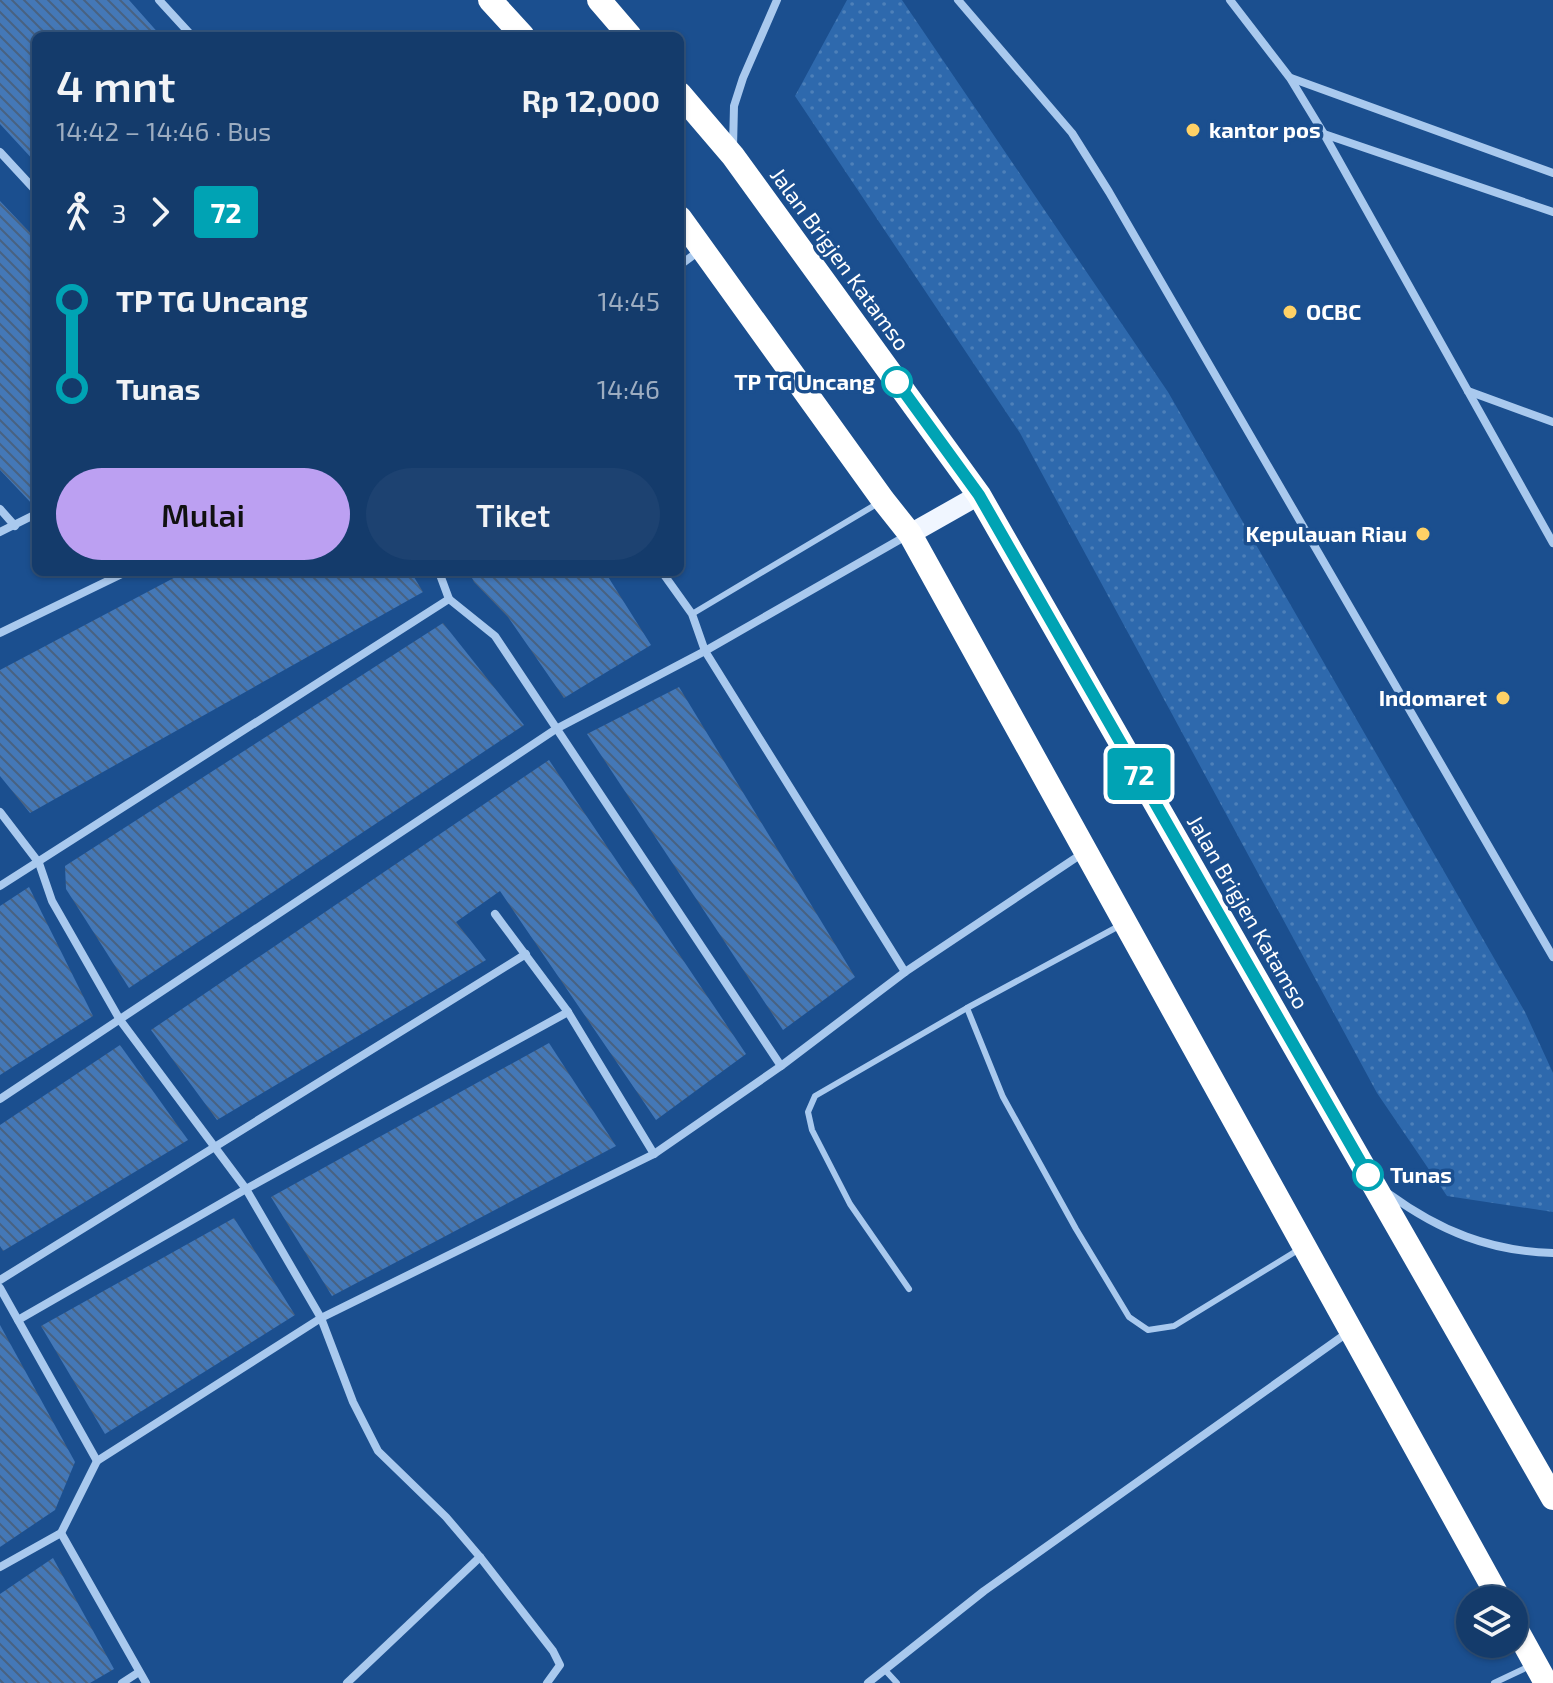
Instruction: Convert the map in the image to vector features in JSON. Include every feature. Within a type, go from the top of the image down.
[{"type":"highway","points":[[490,0],[519,32]]},
{"type":"highway","points":[[599,0],[627,32]]},
{"type":"highway","name":"Jalan Brigjen Katamso","points":[[684,99],[733,156],[979,495],[1553,1498]]},
{"type":"highway","points":[[684,224],[910,534],[1492,1586]]},
{"type":"highway","points":[[1528,1651],[1540,1673]]},
{"type":"main road","points":[[910,534],[979,495]]},
{"type":"street","points":[[159,0],[188,32]]},
{"type":"street","points":[[733,156],[734,106],[777,0]]},
{"type":"street","points":[[958,0],[1072,133],[1109,192],[1553,957]]},
{"type":"street","points":[[1230,0],[1290,78],[1324,134],[1553,543]]},
{"type":"street","points":[[1290,78],[1553,173]]},
{"type":"street","points":[[1324,134],[1553,212]]},
{"type":"street","points":[[0,152],[32,187]]},
{"type":"street","points":[[684,262],[702,249]]},
{"type":"street","points":[[1468,391],[1553,422]]},
{"type":"street","points":[[0,509],[15,526]]},
{"type":"street","points":[[0,532],[32,516]]},
{"type":"street","points":[[0,1099],[556,729],[705,651],[910,534]]},
{"type":"street","points":[[0,633],[118,576]]},
{"type":"street","points":[[440,576],[449,599],[495,636],[781,1066]]},
{"type":"street","points":[[665,576],[692,614],[705,651],[905,972]]},
{"type":"street","points":[[0,886],[449,599]]},
{"type":"street","points":[[0,812],[39,863],[52,901],[120,1020],[246,1189],[321,1318],[353,1402],[378,1451],[446,1517],[553,1651],[560,1665],[547,1683]]},
{"type":"street","points":[[0,1567],[61,1533],[97,1461],[321,1318],[654,1154],[781,1066],[905,972],[1086,851]]},
{"type":"street","points":[[495,914],[568,1012],[654,1154]]},
{"type":"street","points":[[0,1280],[526,954]]},
{"type":"street","points":[[18,1320],[246,1189],[568,1012]]},
{"type":"street","points":[[1372,1182],[1417,1214],[1459,1235],[1489,1246],[1553,1253]]},
{"type":"street","points":[[0,1288],[97,1461]]},
{"type":"street","points":[[868,1683],[984,1591],[1351,1331]]},
{"type":"street","points":[[61,1533],[146,1683]]},
{"type":"street","points":[[347,1683],[480,1557]]},
{"type":"street","points":[[122,1683],[139,1672]]},
{"type":"lane","points":[[692,614],[883,500]]},
{"type":"lane","points":[[909,1289],[850,1204],[812,1130],[808,1112],[815,1096],[967,1008],[1126,922]]},
{"type":"lane","points":[[967,1008],[1003,1097],[1129,1317],[1148,1330],[1174,1326],[1304,1246]]},
{"type":"lane","points":[[885,1670],[897,1683]]},
{"type":"lane","points":[[1494,1683],[1540,1673]]},
{"type":"shaded area","points":[[847,0],[902,0],[1168,392],[1525,1012],[1553,1073],[1553,1212],[1447,1196],[1377,1093],[1020,433],[795,96]]},
{"type":"building","points":[[0,0],[129,0],[157,32],[32,32],[32,159],[0,124]]},
{"type":"building","points":[[0,201],[32,235],[32,504],[0,470]]},
{"type":"building","points":[[177,576],[413,576],[423,592],[30,813],[0,776],[0,670]]},
{"type":"building","points":[[471,576],[608,576],[651,645],[564,698],[508,617]]},
{"type":"building","points":[[443,623],[524,725],[129,988],[66,889],[65,866]]},
{"type":"building","points":[[679,687],[855,977],[783,1030],[587,734]]},
{"type":"building","points":[[549,760],[746,1054],[656,1120],[500,891],[456,922],[486,960],[217,1120],[151,1030]]},
{"type":"building","points":[[29,887],[93,1016],[0,1075],[0,906]]},
{"type":"building","points":[[549,1043],[616,1146],[332,1296],[271,1197]]},
{"type":"building","points":[[120,1045],[188,1140],[3,1251],[0,1246],[0,1125]]},
{"type":"building","points":[[234,1218],[295,1315],[105,1434],[41,1326]]},
{"type":"building","points":[[0,1325],[75,1462],[55,1510],[0,1547]]},
{"type":"building","points":[[53,1558],[114,1669],[90,1683],[0,1683],[0,1594]]},
{"type":"bus line","name":"72","points":[[897,382],[979,495],[1368,1175]]},
{"type":"place","name":"kantor pos","points":[[1193,130]]},
{"type":"place","name":"OCBC","points":[[1290,312]]},
{"type":"place","name":"TP TG Uncang","points":[[897,382]]},
{"type":"place","name":"Kepulauan Riau","points":[[1423,534]]},
{"type":"place","name":"Indomaret","points":[[1503,698]]},
{"type":"place","name":"Tunas","points":[[1368,1175]]}]
